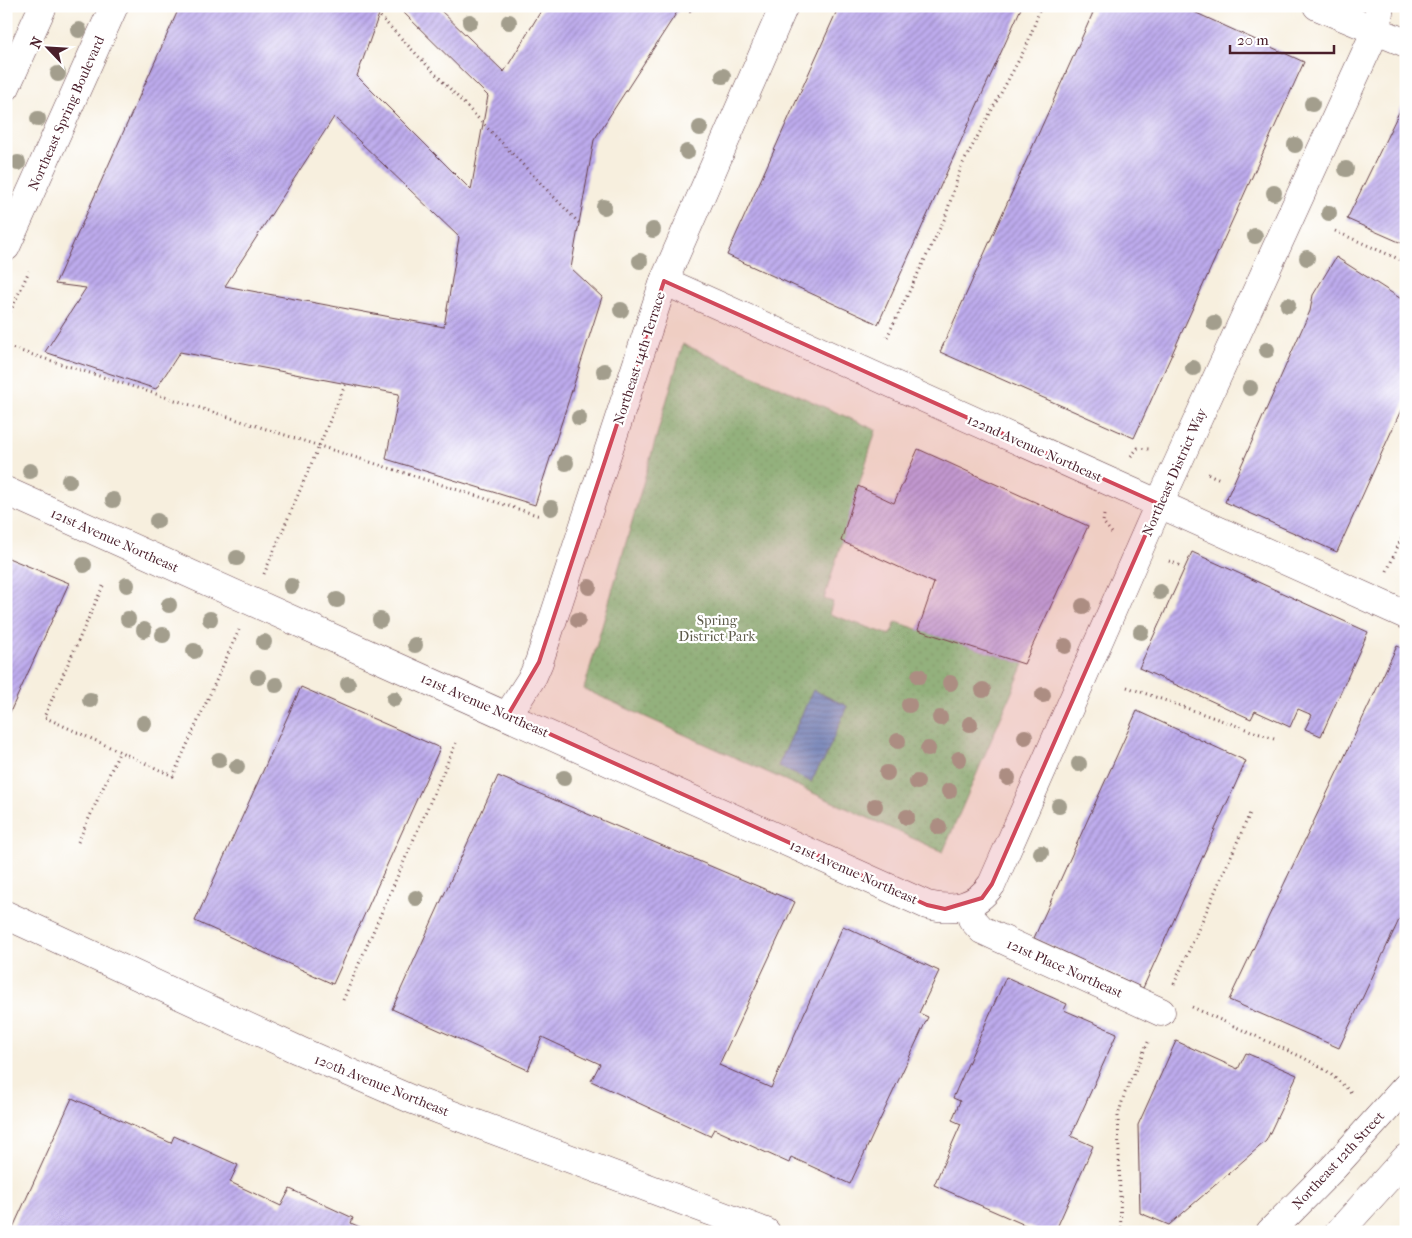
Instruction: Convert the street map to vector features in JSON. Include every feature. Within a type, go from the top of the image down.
[{"type":"street","points":[[6,87],[43,6]]},
{"type":"street","name":"Northeast Spring Boulevard","points":[[6,247],[114,6]]},
{"type":"street","name":"Northeast 14th Terrace","points":[[508,715],[533,676],[539,662],[664,281],[784,6]]},
{"type":"street","points":[[1317,6],[1378,18],[1406,43]]},
{"type":"street","name":"Northeast District Way","points":[[968,912],[982,898],[992,884],[1159,504],[1378,18],[1398,6]]},
{"type":"street","name":"122nd Avenue Northeast","points":[[664,281],[1406,615]]},
{"type":"street","name":"121st Avenue Northeast","points":[[6,491],[508,715],[927,905],[968,912]]},
{"type":"street","name":"121st Place Northeast","points":[[968,912],[982,930],[1165,1004]]},
{"type":"street","name":"120th Avenue Northeast","points":[[6,916],[298,1050],[413,1100],[766,1232]]},
{"type":"street","name":"Northeast 12th Street","points":[[1270,1232],[1334,1167],[1406,1087]]},
{"type":"street","points":[[1339,1232],[1406,1158]]},
{"type":"path","points":[[370,6],[579,223]]},
{"type":"path","points":[[887,337],[945,218],[961,167],[1027,45],[1041,6]]},
{"type":"path","points":[[1335,231],[1406,263]]},
{"type":"path","points":[[8,346],[540,516]]},
{"type":"path","points":[[262,579],[346,383]]},
{"type":"path","points":[[1128,461],[1138,448],[1157,450]]},
{"type":"path","points":[[1205,472],[1220,479]]},
{"type":"path","points":[[1103,522],[1116,537]]},
{"type":"path","points":[[1384,580],[1406,528]]},
{"type":"path","points":[[1164,558],[1181,566]]},
{"type":"path","points":[[104,586],[44,716],[173,776],[240,628]]},
{"type":"path","points":[[1127,687],[1274,739]]},
{"type":"path","points":[[343,1000],[456,743]]},
{"type":"path","points":[[78,842],[120,751]]},
{"type":"path","points":[[1121,1232],[1118,1116],[1124,1095],[1251,811]]},
{"type":"path","points":[[1165,1004],[1304,1058],[1327,1071],[1351,1092]]},
{"type":"highlighted area","points":[[664,281],[1159,504],[992,884],[982,898],[945,909],[927,905],[508,715],[539,662]]},
{"type":"green space","name":"Spring District Park","points":[[683,344],[876,430],[824,599],[833,602],[829,614],[890,635],[896,622],[1024,664],[943,852],[584,689]]},
{"type":"water","points":[[813,690],[847,706],[823,763],[821,763],[811,782],[778,766]]},
{"type":"building","points":[[180,6],[382,6],[357,76],[471,190],[488,96],[397,6],[436,6],[504,72],[544,6],[681,6],[594,140],[571,268],[602,297],[535,505],[386,459],[399,394],[180,352],[156,389],[45,352],[86,288],[55,284]],"holes":[[[334,117],[459,237],[444,327],[225,286]]]},
{"type":"building","points":[[685,6],[693,6],[690,12]]},
{"type":"building","points":[[839,6],[1022,6],[878,324],[727,255]]},
{"type":"building","points":[[1096,6],[1181,6],[1304,62],[1134,438],[940,352]]},
{"type":"building","points":[[1406,98],[1406,245],[1347,219]]},
{"type":"building","points":[[1336,257],[1406,302],[1406,399],[1337,552],[1225,502],[1310,311],[1313,295]]},
{"type":"building","points":[[918,449],[1088,526],[1024,664],[918,630],[934,583],[841,541],[858,486],[894,503]]},
{"type":"building","points":[[1192,552],[1368,632],[1321,736],[1305,729],[1312,715],[1298,709],[1290,727],[1255,711],[1251,719],[1139,668]]},
{"type":"building","points":[[6,557],[69,583],[6,721]]},
{"type":"building","points":[[1397,646],[1406,650],[1406,905],[1339,1048],[1229,1000]]},
{"type":"building","points":[[301,687],[440,748],[333,984],[195,921]]},
{"type":"building","points":[[1137,711],[1246,761],[1143,988],[1034,938]]},
{"type":"building","points":[[498,776],[795,902],[719,1065],[771,1088],[843,926],[939,971],[919,1013],[928,1017],[850,1184],[791,1157],[789,1163],[714,1129],[710,1136],[591,1081],[600,1064],[542,1037],[528,1070],[392,1009]]},
{"type":"building","points":[[1006,977],[1067,1004],[1064,1010],[1117,1033],[1071,1136],[1093,1146],[1055,1232],[1041,1232],[934,1185],[961,1124],[952,1120],[960,1101],[953,1098]]},
{"type":"building","points":[[1176,1041],[1238,1069],[1246,1053],[1297,1075],[1266,1141],[1169,1225],[1140,1213],[1138,1125]]},
{"type":"building","points":[[72,1098],[171,1143],[174,1136],[238,1165],[230,1182],[281,1206],[290,1189],[353,1218],[351,1223],[370,1232],[11,1232]]}]
